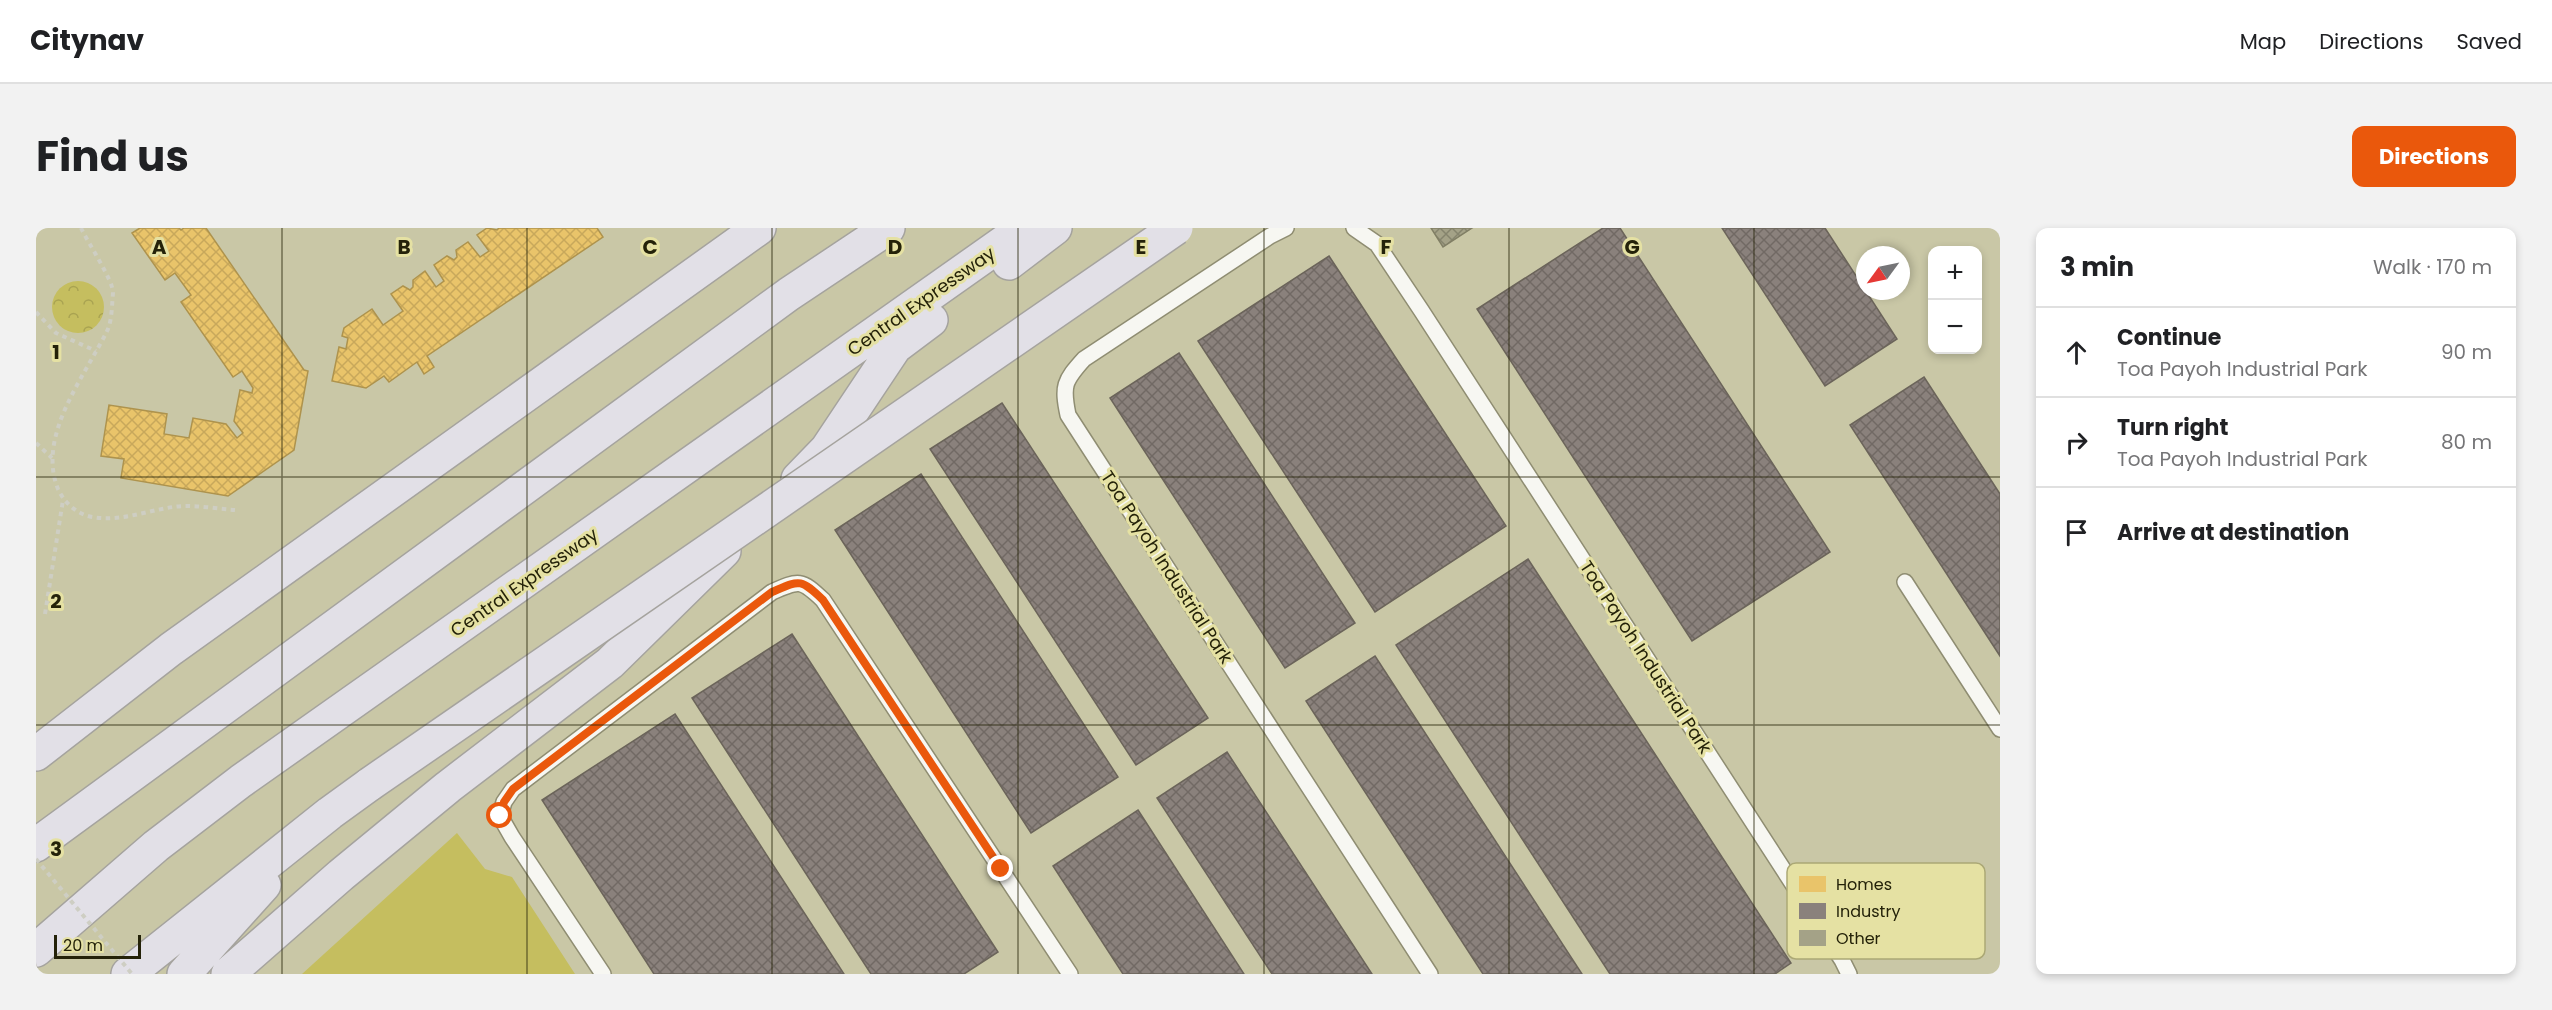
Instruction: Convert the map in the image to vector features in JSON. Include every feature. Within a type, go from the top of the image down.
[{"type":"highway","points":[[36,754],[171,649],[759,228]]},
{"type":"highway","points":[[36,845],[789,294],[888,228]]},
{"type":"highway","name":"Central Expressway","points":[[36,950],[156,846],[241,781],[1024,228]]},
{"type":"highway","points":[[228,974],[341,875],[422,809],[610,663],[827,449],[895,347],[1055,228]]},
{"type":"highway","points":[[130,974],[330,813],[370,784],[1176,228]]},
{"type":"highway","points":[[184,974],[330,813]]},
{"type":"lane","name":"Toa Payoh Industrial Park","points":[[1286,228],[1270,236],[1084,359],[1068,376],[1063,392],[1068,415],[1430,974]]},
{"type":"lane","name":"Toa Payoh Industrial Park","points":[[1354,228],[1377,244],[1787,875]]},
{"type":"lane","points":[[603,974],[512,837],[500,816],[504,802],[513,789],[772,592],[795,582],[807,585],[823,600],[1070,974]]},
{"type":"lane","points":[[1905,582],[2000,729]]},
{"type":"lane","name":"Toa Payoh Industrial Park","points":[[1840,959],[1849,974]]},
{"type":"path","points":[[81,228],[113,289],[109,326],[58,426],[53,458],[55,481],[63,500],[91,517],[134,517],[174,507],[236,510]]},
{"type":"path","points":[[36,312],[56,333],[96,351]]},
{"type":"path","points":[[36,443],[53,458]]},
{"type":"path","points":[[45,614],[63,500]]},
{"type":"path","points":[[36,858],[130,974]]},
{"type":"green space","points":[[78,281],[92,285],[100,293],[104,307],[100,321],[92,329],[78,333],[64,329],[56,321],[52,307],[56,293],[64,285]]},
{"type":"green space","points":[[457,833],[485,869],[512,877],[575,974],[302,974]]},
{"type":"building: Homes","points":[[140,228],[179,228],[181,230],[206,228],[304,370],[308,371],[294,450],[228,496],[121,478],[124,459],[101,456],[109,405],[167,414],[164,434],[189,438],[193,418],[226,424],[237,438],[243,433],[234,421],[240,390],[252,393],[253,388],[242,371],[233,377],[181,302],[191,295],[175,273],[165,280],[132,233]]},
{"type":"building: Homes","points":[[487,228],[497,230],[499,228],[597,228],[603,237],[427,356],[434,367],[424,374],[417,362],[389,382],[384,376],[366,388],[332,381],[339,347],[346,349],[348,338],[342,336],[344,328],[372,309],[383,325],[403,311],[391,294],[403,286],[410,290],[413,287],[413,280],[425,271],[436,287],[444,281],[434,265],[447,256],[454,260],[457,257],[456,250],[468,242],[480,257],[489,251],[477,235]]},
{"type":"building: Industry","points":[[1603,228],[1620,228],[1830,552],[1692,641],[1477,309]]},
{"type":"building: Industry","points":[[1722,228],[1825,228],[1856,276],[1856,300],[1872,300],[1897,339],[1825,386]]},
{"type":"building: Industry","points":[[1329,256],[1506,526],[1375,612],[1198,341]]},
{"type":"building: Industry","points":[[1179,353],[1355,623],[1285,668],[1110,398]]},
{"type":"building: Industry","points":[[1924,377],[2000,494],[2000,656],[1850,425]]},
{"type":"building: Industry","points":[[1002,403],[1208,718],[1136,765],[930,449]]},
{"type":"building: Industry","points":[[921,474],[1118,777],[1031,833],[835,530]]},
{"type":"building: Industry","points":[[1528,559],[1791,963],[1775,974],[1610,974],[1396,645]]},
{"type":"building: Industry","points":[[792,634],[998,952],[964,974],[871,974],[692,698]]},
{"type":"building: Industry","points":[[1375,656],[1582,974],[1483,974],[1306,701]]},
{"type":"building: Industry","points":[[675,714],[844,974],[654,974],[542,800]]},
{"type":"building: Industry","points":[[1227,752],[1372,974],[1272,974],[1157,798]]},
{"type":"building: Industry","points":[[1138,810],[1244,974],[1123,974],[1053,866]]},
{"type":"building: Other","points":[[1431,228],[1472,228],[1443,247]]},
{"type":"route","points":[[500,816],[504,802],[513,789],[772,592],[795,582],[807,585],[823,600],[1001,869]]}]
